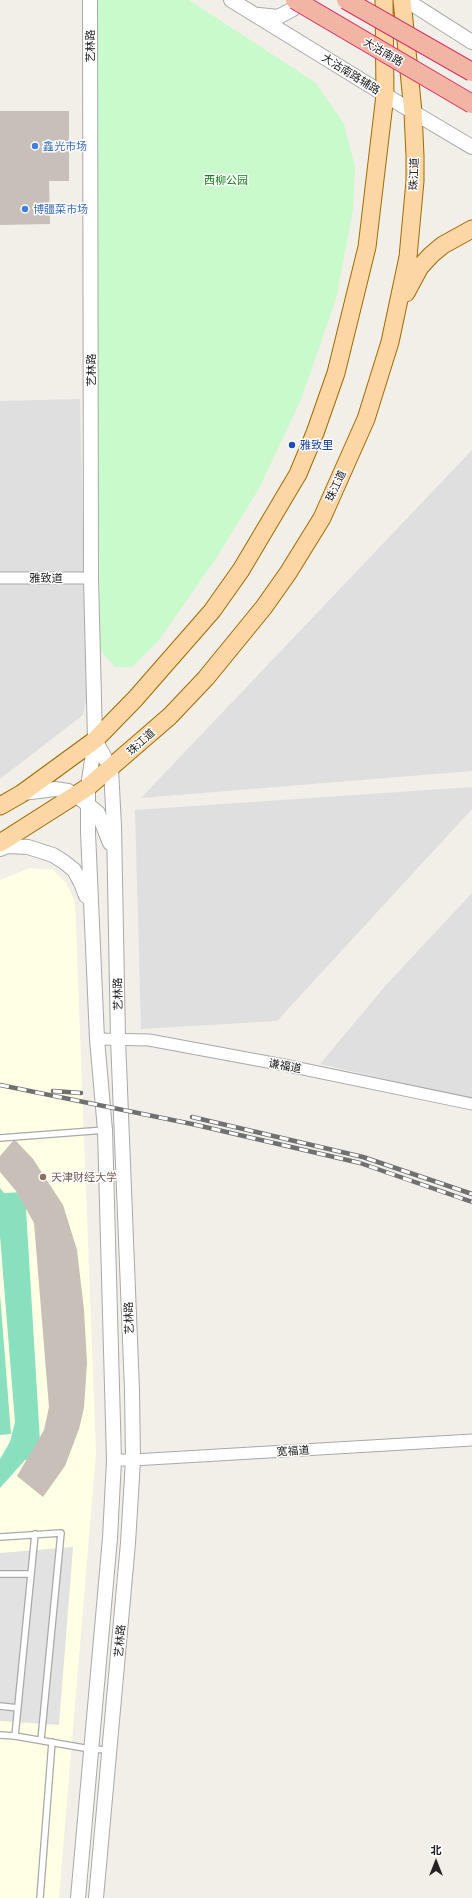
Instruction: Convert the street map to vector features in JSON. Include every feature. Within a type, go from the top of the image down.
[{"type":"highway","name":"大沽南路","points":[[295,0],[472,104]]},
{"type":"highway","points":[[346,0],[472,72]]},
{"type":"main road","points":[[0,806],[21,794],[95,740],[135,699],[212,611],[241,570],[298,474],[315,433],[336,373],[367,247],[385,95],[384,0]]},
{"type":"main road","name":"珠江道","points":[[0,843],[84,795],[110,769],[170,716],[206,678],[264,607],[288,573],[322,518],[366,419],[390,342],[408,257],[415,180],[413,112],[402,0]]},
{"type":"main road","points":[[398,309],[420,267],[431,255],[443,244],[472,229]]},
{"type":"street","name":"艺林路","points":[[78,1898],[90,1749],[110,1538],[114,1460],[105,1130],[97,1040],[84,795],[95,740],[91,578],[90,0]]},
{"type":"street","name":"大沽南路辅路","points":[[231,0],[472,147]]},
{"type":"street","points":[[251,13],[268,17],[278,17],[293,9],[301,0]]},
{"type":"street","points":[[406,0],[472,42]]},
{"type":"street","name":"雅致道","points":[[0,578],[91,578]]},
{"type":"street","name":"艺林路","points":[[95,740],[110,769],[116,873],[118,1039],[132,1390],[133,1460],[128,1543],[96,1898]]},
{"type":"street","points":[[21,794],[55,789],[84,795],[98,813],[110,841],[116,873]]},
{"type":"street","points":[[0,849],[8,846],[28,847],[42,851],[64,862],[74,870],[81,883],[90,917]]},
{"type":"street","name":"谦福道","points":[[97,1040],[149,1040],[284,1065],[472,1104]]},
{"type":"street","name":"宽福道","points":[[114,1460],[472,1440]]},
{"type":"lane","points":[[0,1138],[105,1130]]},
{"type":"lane","points":[[0,1537],[61,1533],[41,1740]]},
{"type":"lane","points":[[15,1736],[35,1534]]},
{"type":"lane","points":[[0,1574],[31,1574]]},
{"type":"lane","points":[[0,1706],[18,1708]]},
{"type":"lane","points":[[0,1735],[41,1740],[90,1749],[110,1750]]},
{"type":"lane","points":[[40,1898],[52,1742]]},
{"type":"shaded area","points":[[80,399],[87,698],[83,715],[0,779],[0,401]]},
{"type":"shaded area","points":[[472,450],[472,771],[141,798]]},
{"type":"shaded area","points":[[472,787],[472,809],[277,1021],[141,1029],[135,810]]},
{"type":"shaded area","name":"天津财经大学","points":[[30,868],[53,870],[66,883],[75,901],[96,1453],[59,1898],[0,1898],[0,880]]},
{"type":"shaded area","points":[[472,893],[472,1099],[320,1064],[386,985]]},
{"type":"shaded area","points":[[73,1547],[59,1725],[0,1721],[0,1553]]},
{"type":"green space","name":"西柳公园","points":[[95,0],[189,0],[316,83],[344,124],[355,167],[353,210],[336,299],[302,397],[260,487],[215,560],[159,640],[132,667],[115,667],[100,650]]},
{"type":"green space","points":[[0,1188],[4,1193],[25,1192],[41,1458],[25,1460],[0,1488],[0,1459],[10,1442],[15,1422],[0,1236]]},
{"type":"green space","points":[[0,1294],[11,1434],[0,1435]]},
{"type":"building","name":"鑫光市场","points":[[0,111],[69,111],[69,181],[49,181],[50,224],[0,225]]},
{"type":"building","points":[[13,1141],[16,1141],[33,1159],[63,1205],[77,1250],[84,1310],[87,1363],[84,1408],[79,1429],[65,1466],[43,1497],[17,1476],[44,1430],[49,1407],[34,1223],[16,1191],[0,1172],[0,1156]]},
{"type":"railway","points":[[0,1085],[192,1124],[360,1163],[472,1202]]},
{"type":"railway","points":[[53,1091],[81,1093]]},
{"type":"railway","points":[[192,1117],[363,1157],[472,1194]]},
{"type":"place","name":"鑫光市场","points":[[35,146]]},
{"type":"place","name":"博疆菜市场","points":[[25,209]]},
{"type":"place","name":"雅致里","points":[[292,445]]},
{"type":"place","name":"天津财经大学","points":[[43,1177]]}]
